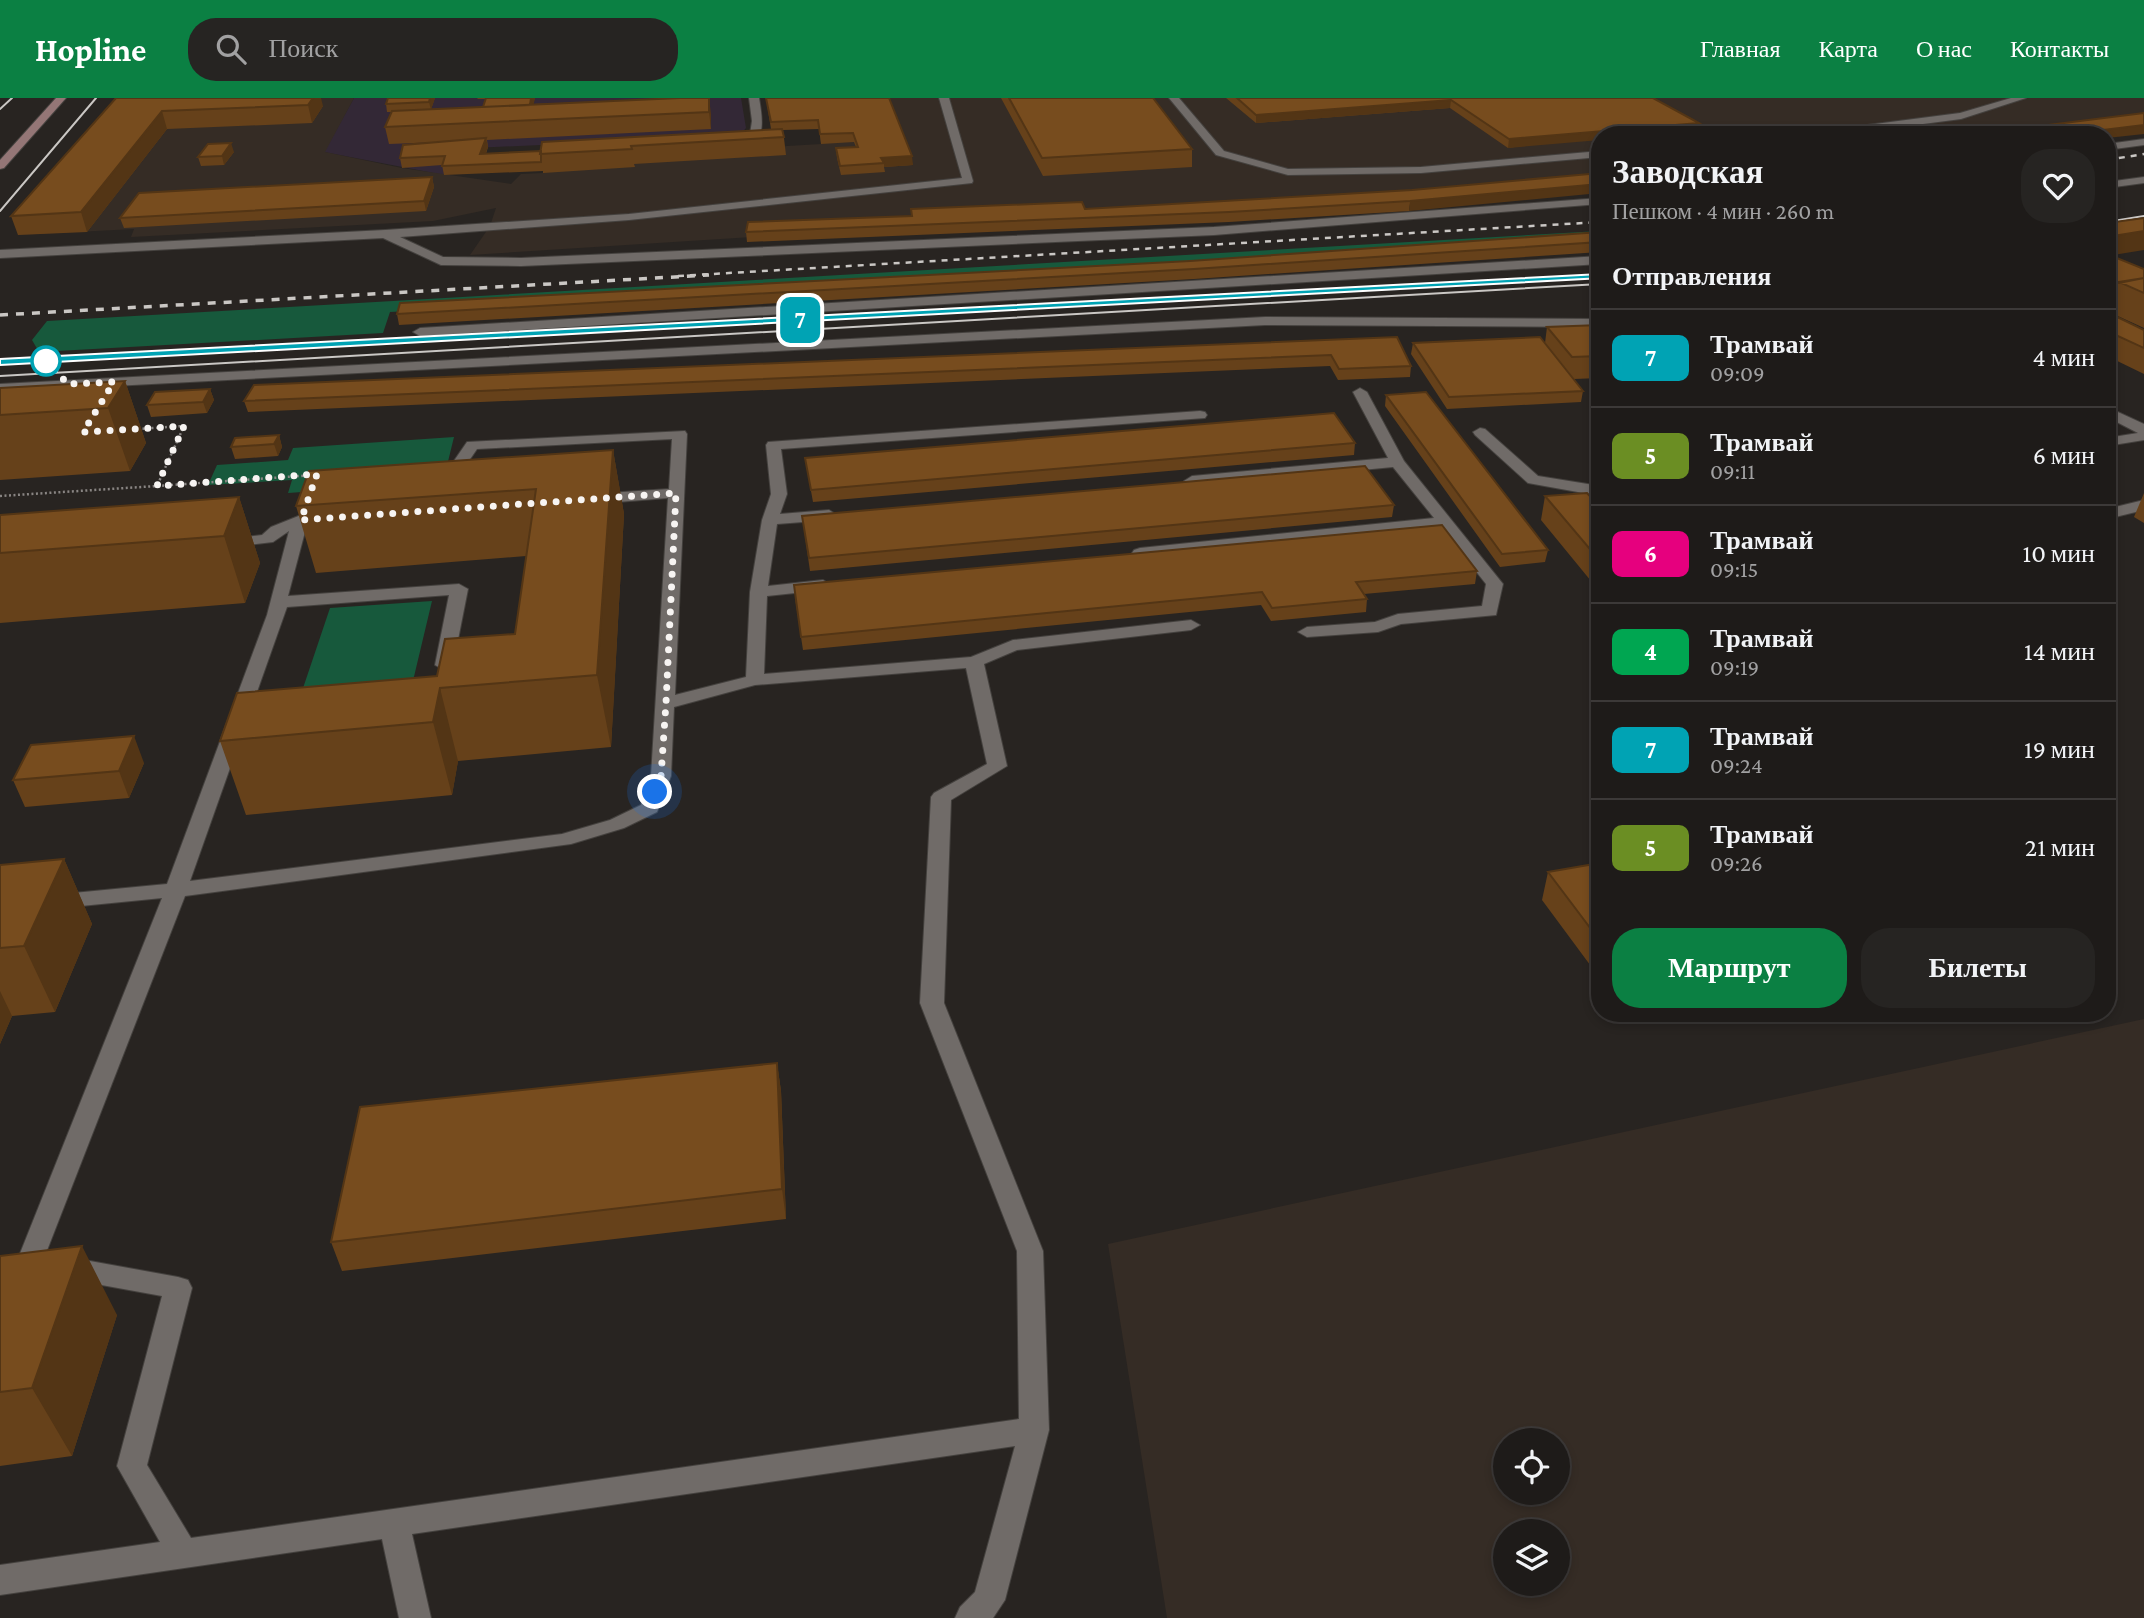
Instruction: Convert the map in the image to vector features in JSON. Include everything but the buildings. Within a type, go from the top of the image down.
[{"type":"main road","points":[[0,166],[61,98]]},
{"type":"lane","points":[[719,146],[746,144],[755,139],[758,129],[754,98]]},
{"type":"lane","points":[[0,254],[385,234],[629,217],[968,181],[944,98]]},
{"type":"lane","points":[[1174,98],[1220,153],[1288,172],[1421,170],[1591,155]]},
{"type":"lane","points":[[1883,126],[1961,116],[2021,98]]},
{"type":"lane","points":[[2116,146],[2144,142]]},
{"type":"lane","points":[[2116,184],[2144,180]]},
{"type":"lane","points":[[385,234],[441,261],[522,262],[1214,231],[1591,202]]},
{"type":"lane","points":[[420,332],[1591,261]]},
{"type":"lane","points":[[0,388],[1265,321],[1591,323]]},
{"type":"lane","points":[[101,402],[114,382]]},
{"type":"lane","points":[[1307,632],[1378,627],[1398,619],[1490,611],[1495,584],[1397,462],[1360,392]]},
{"type":"lane","points":[[755,680],[759,592],[770,520],[779,494],[773,445],[1200,415]]},
{"type":"lane","points":[[2116,416],[2144,430]]},
{"type":"lane","points":[[1480,432],[1533,480],[1591,490]]},
{"type":"lane","points":[[0,907],[176,890],[564,840],[617,824],[650,807],[661,776],[680,434],[472,445],[434,499]]},
{"type":"lane","points":[[2116,441],[2144,436]]},
{"type":"lane","points":[[1179,482],[1397,462]]},
{"type":"lane","points":[[579,499],[676,493]]},
{"type":"lane","points":[[2116,512],[2144,505]]},
{"type":"lane","points":[[770,520],[852,513]]},
{"type":"lane","points":[[214,543],[267,539],[277,530],[301,520],[351,516]]},
{"type":"lane","points":[[184,1555],[132,1466],[178,1288],[30,1261],[176,890],[280,601],[290,551],[301,520]]},
{"type":"lane","points":[[1129,554],[1443,522]]},
{"type":"lane","points":[[759,592],[840,583]]},
{"type":"lane","points":[[280,601],[459,589],[441,680]]},
{"type":"lane","points":[[666,703],[755,680],[974,663],[1013,645],[1191,625]]},
{"type":"lane","points":[[971,1618],[989,1600],[1034,1430],[1030,1251],[932,1003],[941,797],[997,766],[974,663]]},
{"type":"lane","points":[[238,713],[265,710]]},
{"type":"lane","points":[[0,1580],[1034,1430]]},
{"type":"lane","points":[[394,1522],[415,1618]]},
{"type":"path","points":[[132,429],[184,426],[157,486]]},
{"type":"path","points":[[0,496],[317,474],[301,520]]},
{"type":"shaded area","points":[[148,98],[354,98],[325,152],[402,168],[511,184],[521,174],[543,173],[545,160],[821,144],[819,129],[810,106],[853,98],[2144,98],[2144,122],[2113,126],[1591,126],[1591,184],[470,255],[490,226],[496,208],[433,221],[131,237],[134,229],[18,235]]},
{"type":"shaded area","points":[[354,98],[741,98],[746,128],[739,136],[452,149],[444,175],[324,152]]},
{"type":"shaded area","points":[[2144,1019],[2144,1618],[1167,1618],[1108,1244]]},
{"type":"green space","points":[[1591,231],[1591,240],[1187,269],[390,312],[383,333],[39,352],[32,340],[47,321]]},
{"type":"green space","points":[[454,437],[443,482],[288,493],[292,480],[208,485],[217,465],[288,460],[293,448]]},
{"type":"green space","points":[[432,601],[412,685],[301,694],[330,608]]},
{"type":"tram line","points":[[0,109],[12,98]]},
{"type":"tram line","points":[[0,211],[96,98]]},
{"type":"tram line","points":[[2116,221],[2144,216]]},
{"type":"tram line","name":"7","points":[[0,362],[1591,276]]},
{"type":"tram line","points":[[0,376],[1591,285]]},
{"type":"tram line","points":[[0,362],[708,325]]},
{"type":"railway","points":[[2116,159],[2144,154]]},
{"type":"railway","points":[[678,276],[1591,223]]},
{"type":"railway","points":[[0,315],[709,275]]},
{"type":"route","points":[[46,361],[68,384],[114,382],[83,432],[184,426],[157,486],[317,474],[301,520],[676,493],[661,776],[655,792]]}]
